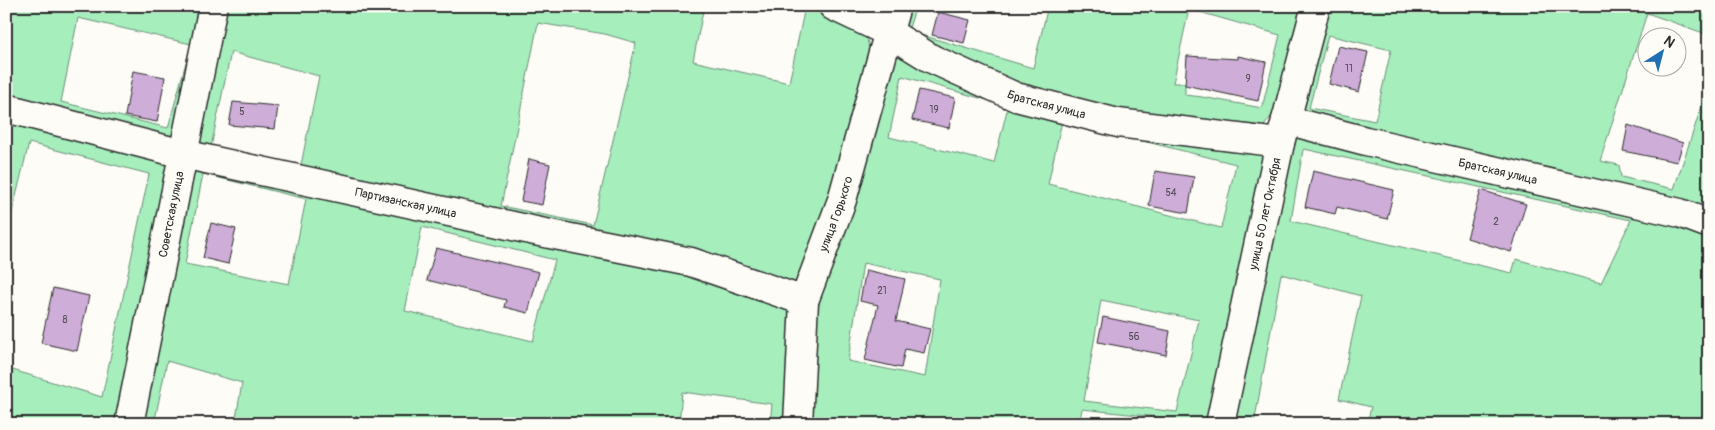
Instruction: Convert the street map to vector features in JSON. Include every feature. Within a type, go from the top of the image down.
[{"type":"street","name":"Советская улица","points":[[129,424],[213,6]]},
{"type":"street","name":"Братская улица","points":[[833,6],[888,32],[932,59],[1016,97],[1118,123],[1283,132],[1366,141],[1680,213],[1709,224]]},
{"type":"street","name":"улица Горького","points":[[798,424],[804,301],[842,200],[896,6]]},
{"type":"street","name":"улица 50 лет Октября","points":[[1220,424],[1283,132],[1316,6]]},
{"type":"street","name":"Партизанская улица","points":[[6,108],[183,154],[540,232],[691,262],[804,301]]},
{"type":"green space","points":[[7,6],[207,6],[179,144],[6,99]],"holes":[[[78,18],[191,44],[168,128],[61,102]]]},
{"type":"green space","points":[[221,6],[704,6],[693,61],[789,83],[805,7],[803,6],[825,6],[866,34],[869,48],[841,182],[798,285],[193,149]],"holes":[[[538,23],[605,34],[636,43],[593,225],[501,206]],[[231,52],[319,76],[301,165],[211,147]]]},
{"type":"green space","points":[[903,6],[916,6],[908,31],[1033,68],[1048,6],[1302,6],[1279,105],[1262,129],[1227,130],[1012,89],[895,31]],"holes":[[[1189,9],[1280,35],[1262,108],[1185,95],[1185,83],[1173,83]]]},
{"type":"green space","points":[[1325,6],[1709,6],[1709,35],[1647,13],[1642,28],[1638,28],[1638,41],[1600,161],[1619,165],[1621,177],[1674,189],[1709,84],[1709,218],[1294,115]],"holes":[[[1328,35],[1391,50],[1375,121],[1309,108]]]},
{"type":"green space","points":[[890,49],[929,67],[1266,149],[1209,424],[1175,424],[1175,419],[1082,409],[1079,424],[807,424],[809,357],[821,294]],"holes":[[[902,76],[1008,106],[994,163],[889,137]],[[1062,121],[1236,164],[1221,228],[1048,184]],[[863,263],[940,279],[925,377],[848,361]],[[1101,300],[1199,320],[1177,412],[1084,401]]]},
{"type":"green space","points":[[6,115],[174,159],[120,424],[6,424],[6,368],[102,397],[149,174],[29,143],[6,237]]},
{"type":"green space","points":[[1293,127],[1709,230],[1709,424],[1645,424],[1638,418],[1634,424],[1367,424],[1371,407],[1339,399],[1361,296],[1281,274],[1254,424],[1232,424]],"holes":[[[1304,149],[1631,220],[1601,283],[1516,259],[1512,273],[1291,221]]]},
{"type":"green space","points":[[191,161],[695,270],[782,302],[794,322],[791,424],[770,424],[772,404],[682,392],[679,424],[235,424],[242,383],[167,361],[154,424],[139,424]],"holes":[[[203,174],[306,199],[289,284],[185,264]],[[422,227],[555,260],[533,341],[405,311]]]},
{"type":"building","points":[[938,12],[970,20],[964,43],[932,35]]},
{"type":"building","points":[[1338,46],[1368,52],[1359,92],[1329,84]]},
{"type":"building","points":[[1187,56],[1238,59],[1238,56],[1266,62],[1258,101],[1185,85]]},
{"type":"building","points":[[133,71],[165,77],[157,122],[125,116]]},
{"type":"building","points":[[919,90],[955,98],[949,128],[912,120]]},
{"type":"building","points":[[233,102],[278,106],[275,129],[229,125]]},
{"type":"building","points":[[1628,125],[1683,143],[1677,162],[1623,151]]},
{"type":"building","points":[[529,159],[550,164],[542,205],[521,201]]},
{"type":"building","points":[[1155,171],[1194,177],[1188,213],[1149,206]]},
{"type":"building","points":[[1313,171],[1394,190],[1387,219],[1337,207],[1335,214],[1305,207]]},
{"type":"building","points":[[1481,190],[1526,204],[1511,252],[1467,238]]},
{"type":"building","points":[[211,223],[236,229],[228,264],[203,258]]},
{"type":"building","points":[[436,248],[539,272],[528,313],[504,307],[506,300],[427,280]]},
{"type":"building","points":[[866,270],[905,279],[896,321],[930,329],[924,353],[905,349],[901,368],[865,360],[878,305],[860,301]]},
{"type":"building","points":[[53,288],[89,296],[77,351],[41,343]]},
{"type":"building","points":[[1103,317],[1170,331],[1166,355],[1098,342]]}]
